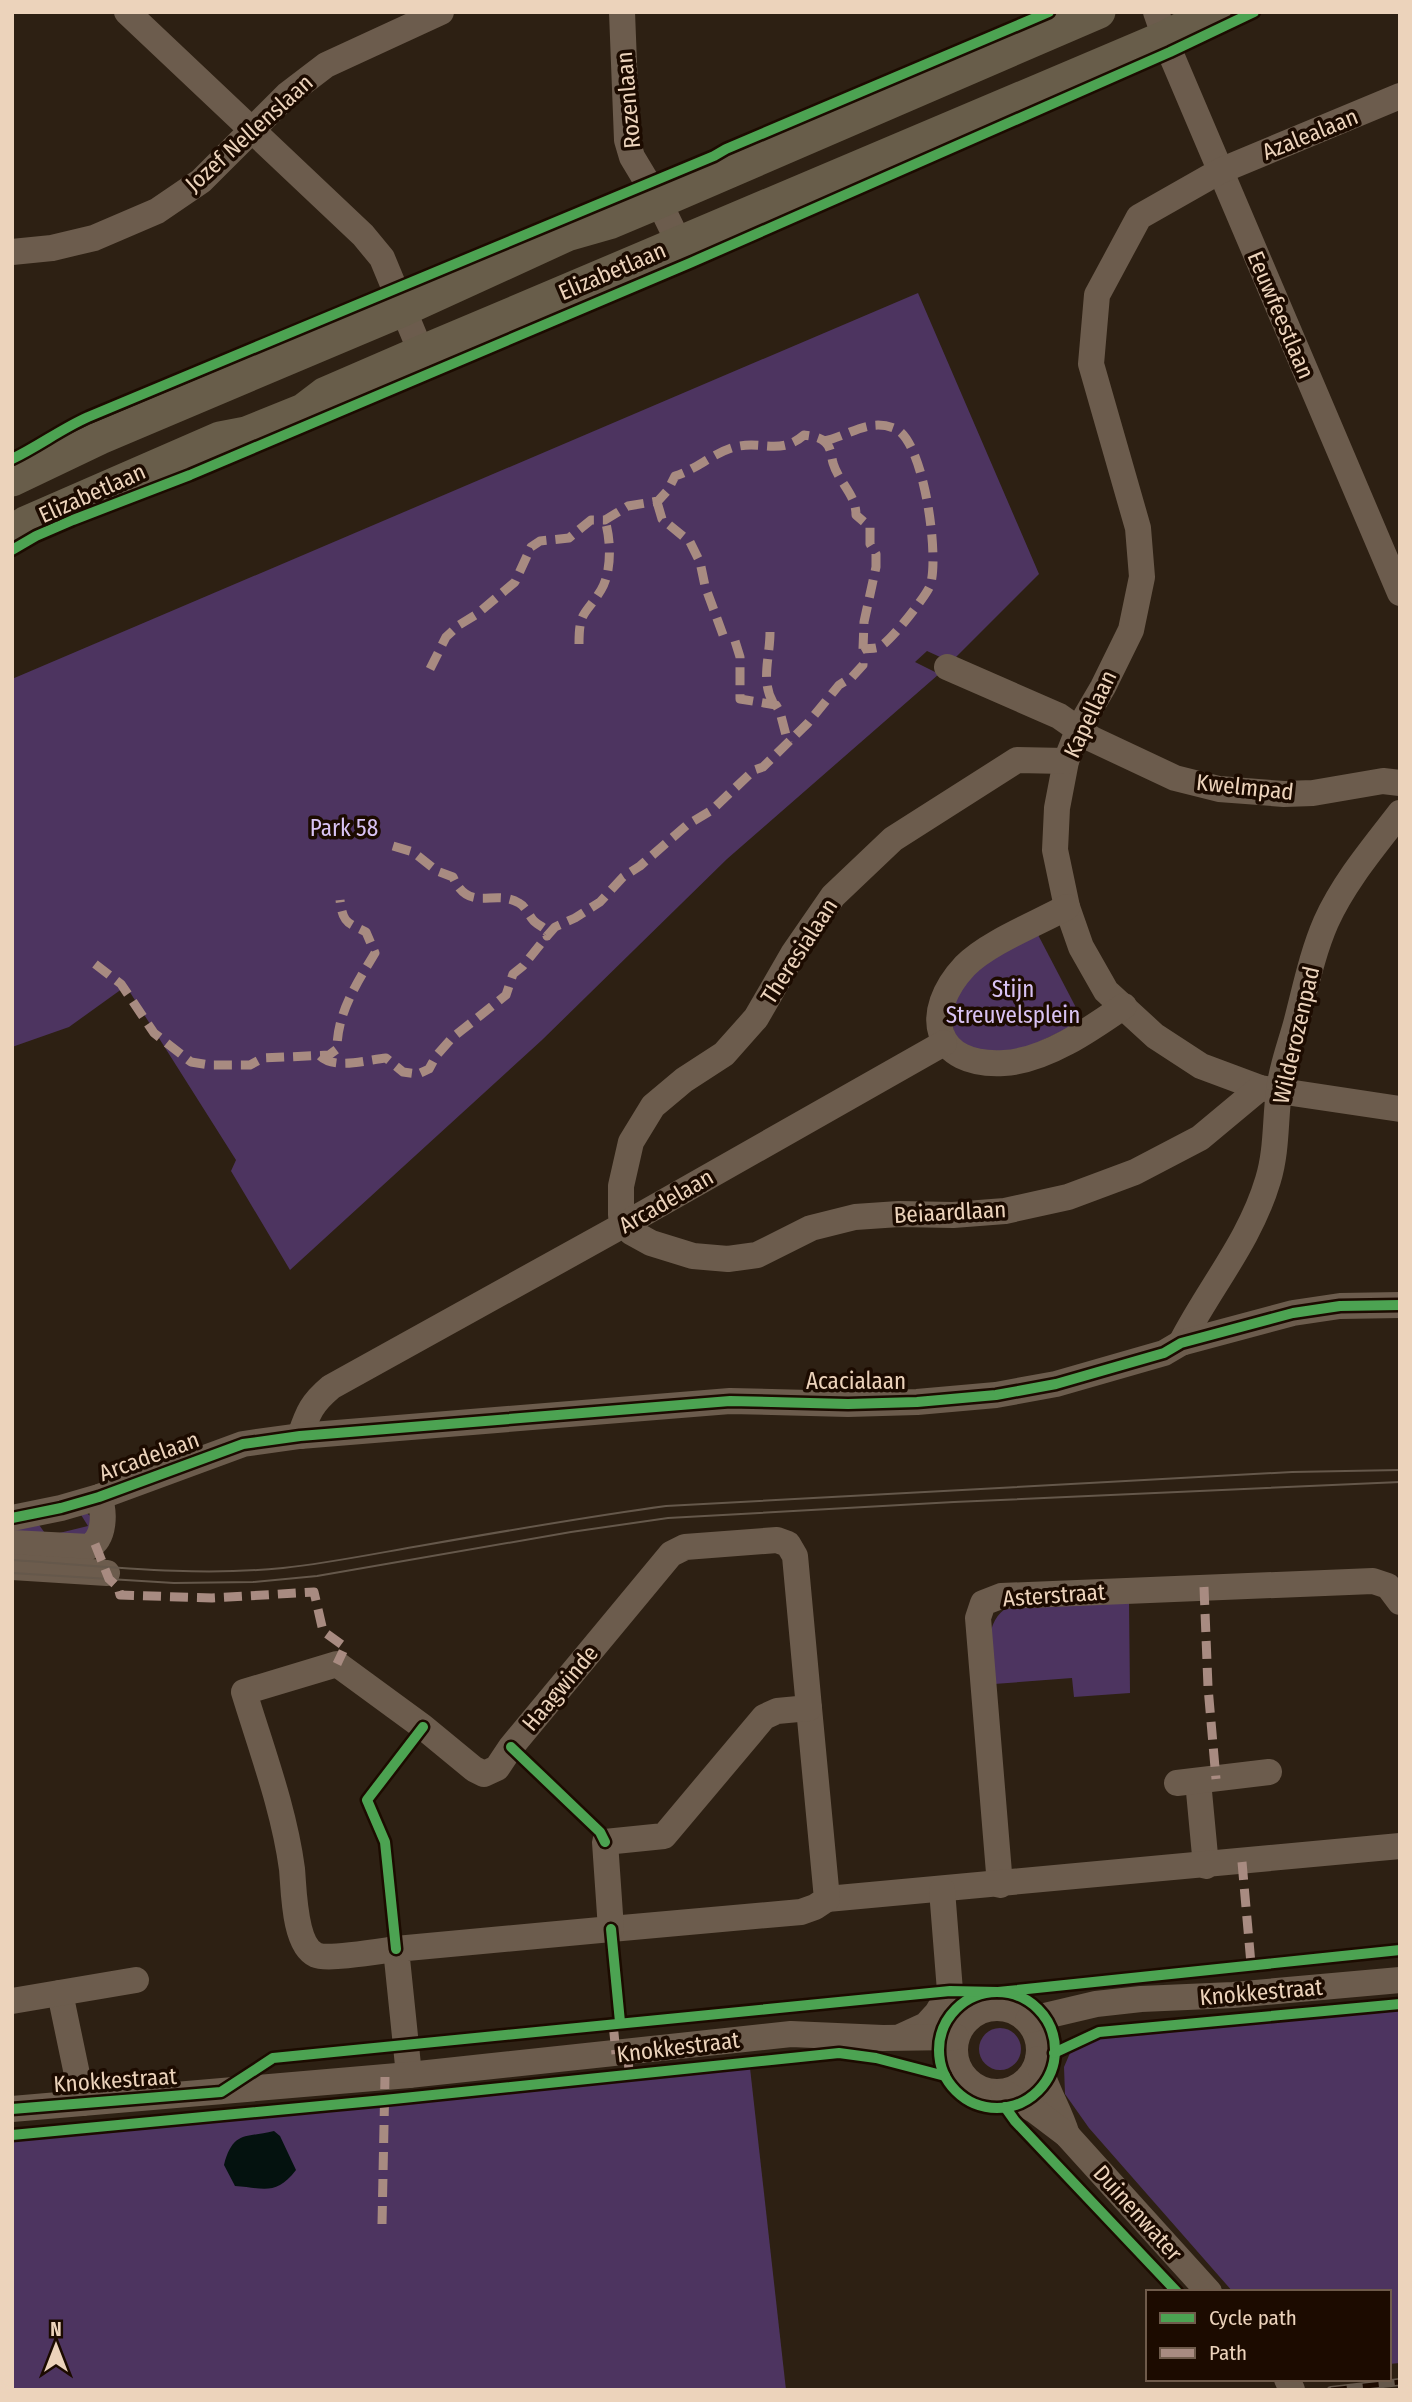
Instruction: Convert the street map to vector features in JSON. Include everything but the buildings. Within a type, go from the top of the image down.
[{"type":"main road","name":"Elizabetlaan","points":[[12,480],[399,300],[568,235],[609,223],[654,193],[1099,12]]},
{"type":"main road","name":"Elizabetlaan","points":[[12,531],[220,438],[246,433],[303,410],[324,394],[679,243],[1161,25],[1214,12]]},
{"type":"street","points":[[127,12],[363,234],[382,257],[421,352]]},
{"type":"street","name":"Jozef Nellenslaan","points":[[12,253],[52,248],[93,238],[157,211],[201,181],[288,94],[326,65],[441,12]]},
{"type":"street","name":"Rozenlaan","points":[[622,12],[627,140],[632,157],[679,243]]},
{"type":"street","name":"Eeuwfeestlaan","points":[[1161,25],[1400,593]]},
{"type":"street","name":"Azalealaan","points":[[1220,170],[1400,96]]},
{"type":"street","name":"Kapellaan","points":[[1220,170],[1139,217],[1097,295],[1091,364],[1138,528],[1142,577],[1131,630],[1079,728],[1066,761],[1057,808],[1055,850],[1067,907],[1081,947],[1106,991],[1155,1036],[1200,1066],[1269,1088],[1400,1109]]},
{"type":"street","name":"Kwelmpad","points":[[947,667],[1059,716],[1092,739],[1175,778],[1219,789],[1284,794],[1313,793],[1383,781],[1400,783]]},
{"type":"street","name":"Theresialaan","points":[[625,1224],[621,1215],[621,1186],[631,1142],[653,1106],[684,1080],[724,1054],[756,1018],[793,954],[833,896],[894,839],[1017,760],[1066,761]]},
{"type":"street","name":"Wilderozenpad","points":[[1181,1343],[1198,1311],[1237,1251],[1269,1179],[1278,1123],[1269,1088],[1325,923],[1352,874],[1400,813]]},
{"type":"street","points":[[1067,907],[990,947],[966,965],[951,984],[942,1004],[939,1022],[944,1043],[959,1057],[1004,1063],[1038,1055],[1091,1029],[1124,1006]]},
{"type":"street","name":"Arcadelaan","points":[[12,1518],[99,1497],[243,1444],[300,1436],[307,1413],[315,1401],[331,1387],[944,1043]]},
{"type":"street","name":"Beiaardlaan","points":[[625,1224],[631,1232],[651,1243],[693,1256],[728,1259],[758,1255],[811,1228],[855,1217],[1005,1211],[1068,1197],[1135,1172],[1200,1138],[1269,1088]]},
{"type":"street","name":"Acacialaan","points":[[300,1436],[730,1401],[848,1404],[917,1402],[996,1395],[1056,1384],[1164,1353],[1181,1343],[1293,1313],[1340,1306],[1400,1305]]},
{"type":"street","name":"Arcadelaan","points":[[12,1544],[89,1547],[99,1539],[101,1532],[102,1505],[99,1497]]},
{"type":"street","name":"Haagwinde","points":[[827,1899],[795,1556],[788,1544],[777,1539],[685,1547],[671,1554],[511,1747],[497,1768],[484,1774],[337,1664],[244,1692],[288,1836],[299,1930],[305,1946],[316,1956],[329,1957],[802,1912],[827,1899],[942,1890]]},
{"type":"street","points":[[12,1567],[107,1573]]},
{"type":"street","name":"Asterstraat","points":[[1000,1885],[978,1618],[983,1603],[1001,1596],[1373,1581],[1388,1586],[1400,1602]]},
{"type":"street","points":[[611,1929],[605,1842],[664,1836],[764,1717],[778,1712],[809,1708]]},
{"type":"street","points":[[1206,1866],[1188,1782],[1269,1772]]},
{"type":"street","points":[[883,2038],[906,2035],[926,2025],[937,2014],[950,1991],[942,1890],[1400,1846]]},
{"type":"street","points":[[396,1949],[409,2075]]},
{"type":"street","points":[[12,2001],[136,1980]]},
{"type":"street","name":"Knokkestraat","points":[[1028,2020],[1096,2004],[1122,2001],[1233,1995],[1400,1980]]},
{"type":"street","points":[[950,1991],[981,2010]]},
{"type":"street","points":[[60,1993],[83,2103]]},
{"type":"street","name":"Knokkestraat","points":[[1039,2052],[1060,2030],[1122,2001]]},
{"type":"street","points":[[1006,2008],[1028,2020],[1036,2032],[1039,2052],[1034,2071],[1026,2081],[1003,2092],[985,2091],[970,2083],[959,2069],[956,2049],[968,2018],[981,2010],[1006,2008]]},
{"type":"street","name":"Knokkestraat","points":[[12,2109],[409,2075],[791,2034],[883,2038],[922,2054],[956,2049]]},
{"type":"street","name":"Duinenwater","points":[[1039,2052],[1044,2083],[1062,2118],[1067,2135]]},
{"type":"street","name":"Duinenwater","points":[[1003,2092],[1034,2110],[1067,2135],[1207,2290]]},
{"type":"green space","name":"Park 58","points":[[918,293],[1039,574],[951,662],[927,651],[915,662],[939,674],[727,859],[542,1040],[290,1270],[231,1171],[236,1160],[126,986],[69,1027],[12,1047],[12,679]]},
{"type":"green space","name":"Stijn Streuvelsplein","points":[[1036,931],[1083,1021],[1009,1056],[957,1047],[949,1007],[968,973]]},
{"type":"green space","points":[[78,1510],[93,1519],[95,1527],[86,1541],[12,1536],[12,1526],[37,1522],[47,1536],[88,1526]]},
{"type":"green space","points":[[1129,1603],[1130,1693],[1074,1697],[1072,1678],[994,1684],[990,1634],[998,1616],[1005,1609]]},
{"type":"green space","points":[[1400,2010],[1400,2363],[1391,2364],[1391,2290],[1231,2290],[1089,2128],[1065,2094],[1064,2067],[1070,2053],[1100,2038]]},
{"type":"green space","points":[[1000,2028],[1015,2034],[1021,2049],[1015,2064],[1000,2070],[985,2064],[979,2049],[985,2034]]},
{"type":"green space","points":[[750,2068],[786,2390],[12,2390],[12,2139]]},
{"type":"shaded area","points":[[274,2131],[280,2136],[296,2170],[276,2187],[262,2189],[235,2186],[224,2165],[232,2146],[242,2138]]},
{"type":"tram line","points":[[12,1560],[148,1570],[283,1568],[666,1506],[1292,1472],[1400,1470]]},
{"type":"tram line","points":[[12,1573],[174,1583],[253,1582],[317,1576],[668,1518],[1400,1482]]},
{"type":"railway","points":[[1331,2390],[1400,2382]]},
{"type":"marked path","points":[[824,441],[868,426],[896,429],[906,438],[915,455],[927,502],[933,551],[930,586],[891,638],[879,647],[863,649]]},
{"type":"marked path","points":[[430,669],[446,637],[515,582],[531,547],[540,541],[569,538],[591,520],[605,520],[628,506],[658,501],[675,476],[727,450],[745,445],[787,445],[804,435],[818,438],[827,444],[836,470],[853,501],[856,515],[870,527],[870,544],[876,554],[876,567],[864,622],[863,649],[854,654]]},
{"type":"marked path","points":[[657,502],[662,519],[690,542],[700,562],[705,586],[726,643]]},
{"type":"marked path","points":[[579,644],[582,619],[605,583],[609,565],[605,520]]},
{"type":"marked path","points":[[770,632],[767,687],[774,704]]},
{"type":"marked path","points":[[735,641],[740,657],[740,699],[776,705],[788,743]]},
{"type":"marked path","points":[[393,846],[413,852],[437,871],[453,877],[467,895],[474,898],[510,899],[519,903],[534,921],[546,930],[547,936],[555,927],[600,902],[623,877],[640,866],[687,825],[712,810],[754,770],[763,767],[808,723],[839,685],[852,677],[863,665],[863,655]]},
{"type":"marked path","points":[[95,964],[121,984],[154,1033],[191,1062],[250,1065],[263,1058],[329,1055],[337,1049],[344,1011],[375,953],[366,932],[344,918],[340,900]]},
{"type":"marked path","points":[[320,1056],[342,1063],[386,1058],[403,1072],[418,1074],[429,1069],[436,1056],[452,1038],[506,995],[513,974],[523,966],[547,936]]},
{"type":"marked path","points":[[95,1544],[109,1579],[118,1587],[120,1595],[212,1598],[314,1592],[323,1631],[345,1647],[337,1664]]},
{"type":"marked path","points":[[1204,1587],[1208,1687],[1216,1779]]},
{"type":"marked path","points":[[1242,1862],[1251,1964]]},
{"type":"marked path","points":[[613,2023],[616,2054]]},
{"type":"marked path","points":[[628,2053],[629,2075]]},
{"type":"marked path","points":[[382,2224],[385,2077]]},
{"type":"cycle path","points":[[12,459],[88,417],[714,156],[1049,12]]},
{"type":"cycle path","points":[[12,550],[73,520],[190,475],[690,263],[1170,52],[1254,12]]},
{"type":"cycle path","points":[[12,1518],[99,1497],[243,1444],[300,1436],[730,1401],[848,1404],[917,1402],[996,1395],[1056,1384],[1164,1353],[1181,1343],[1293,1313],[1340,1306],[1400,1305]]},
{"type":"cycle path","points":[[396,1949],[385,1842],[367,1800],[423,1727]]},
{"type":"cycle path","points":[[511,1747],[600,1832],[605,1842]]},
{"type":"cycle path","points":[[611,1929],[620,2022]]},
{"type":"cycle path","points":[[12,2109],[221,2092],[273,2058],[950,1991],[998,1992],[1400,1950]]},
{"type":"cycle path","points":[[997,1992],[1019,1996],[1038,2009],[1051,2028],[1055,2050],[1051,2072],[1038,2091],[1019,2104],[997,2108],[975,2104],[956,2091],[943,2072],[939,2050],[943,2028],[956,2009],[975,1996],[997,1992]]},
{"type":"cycle path","points":[[1054,2053],[1099,2032],[1400,2004]]},
{"type":"cycle path","points":[[12,2135],[839,2053],[876,2058],[945,2076]]},
{"type":"cycle path","points":[[1005,2107],[1015,2121],[1175,2290]]}]
